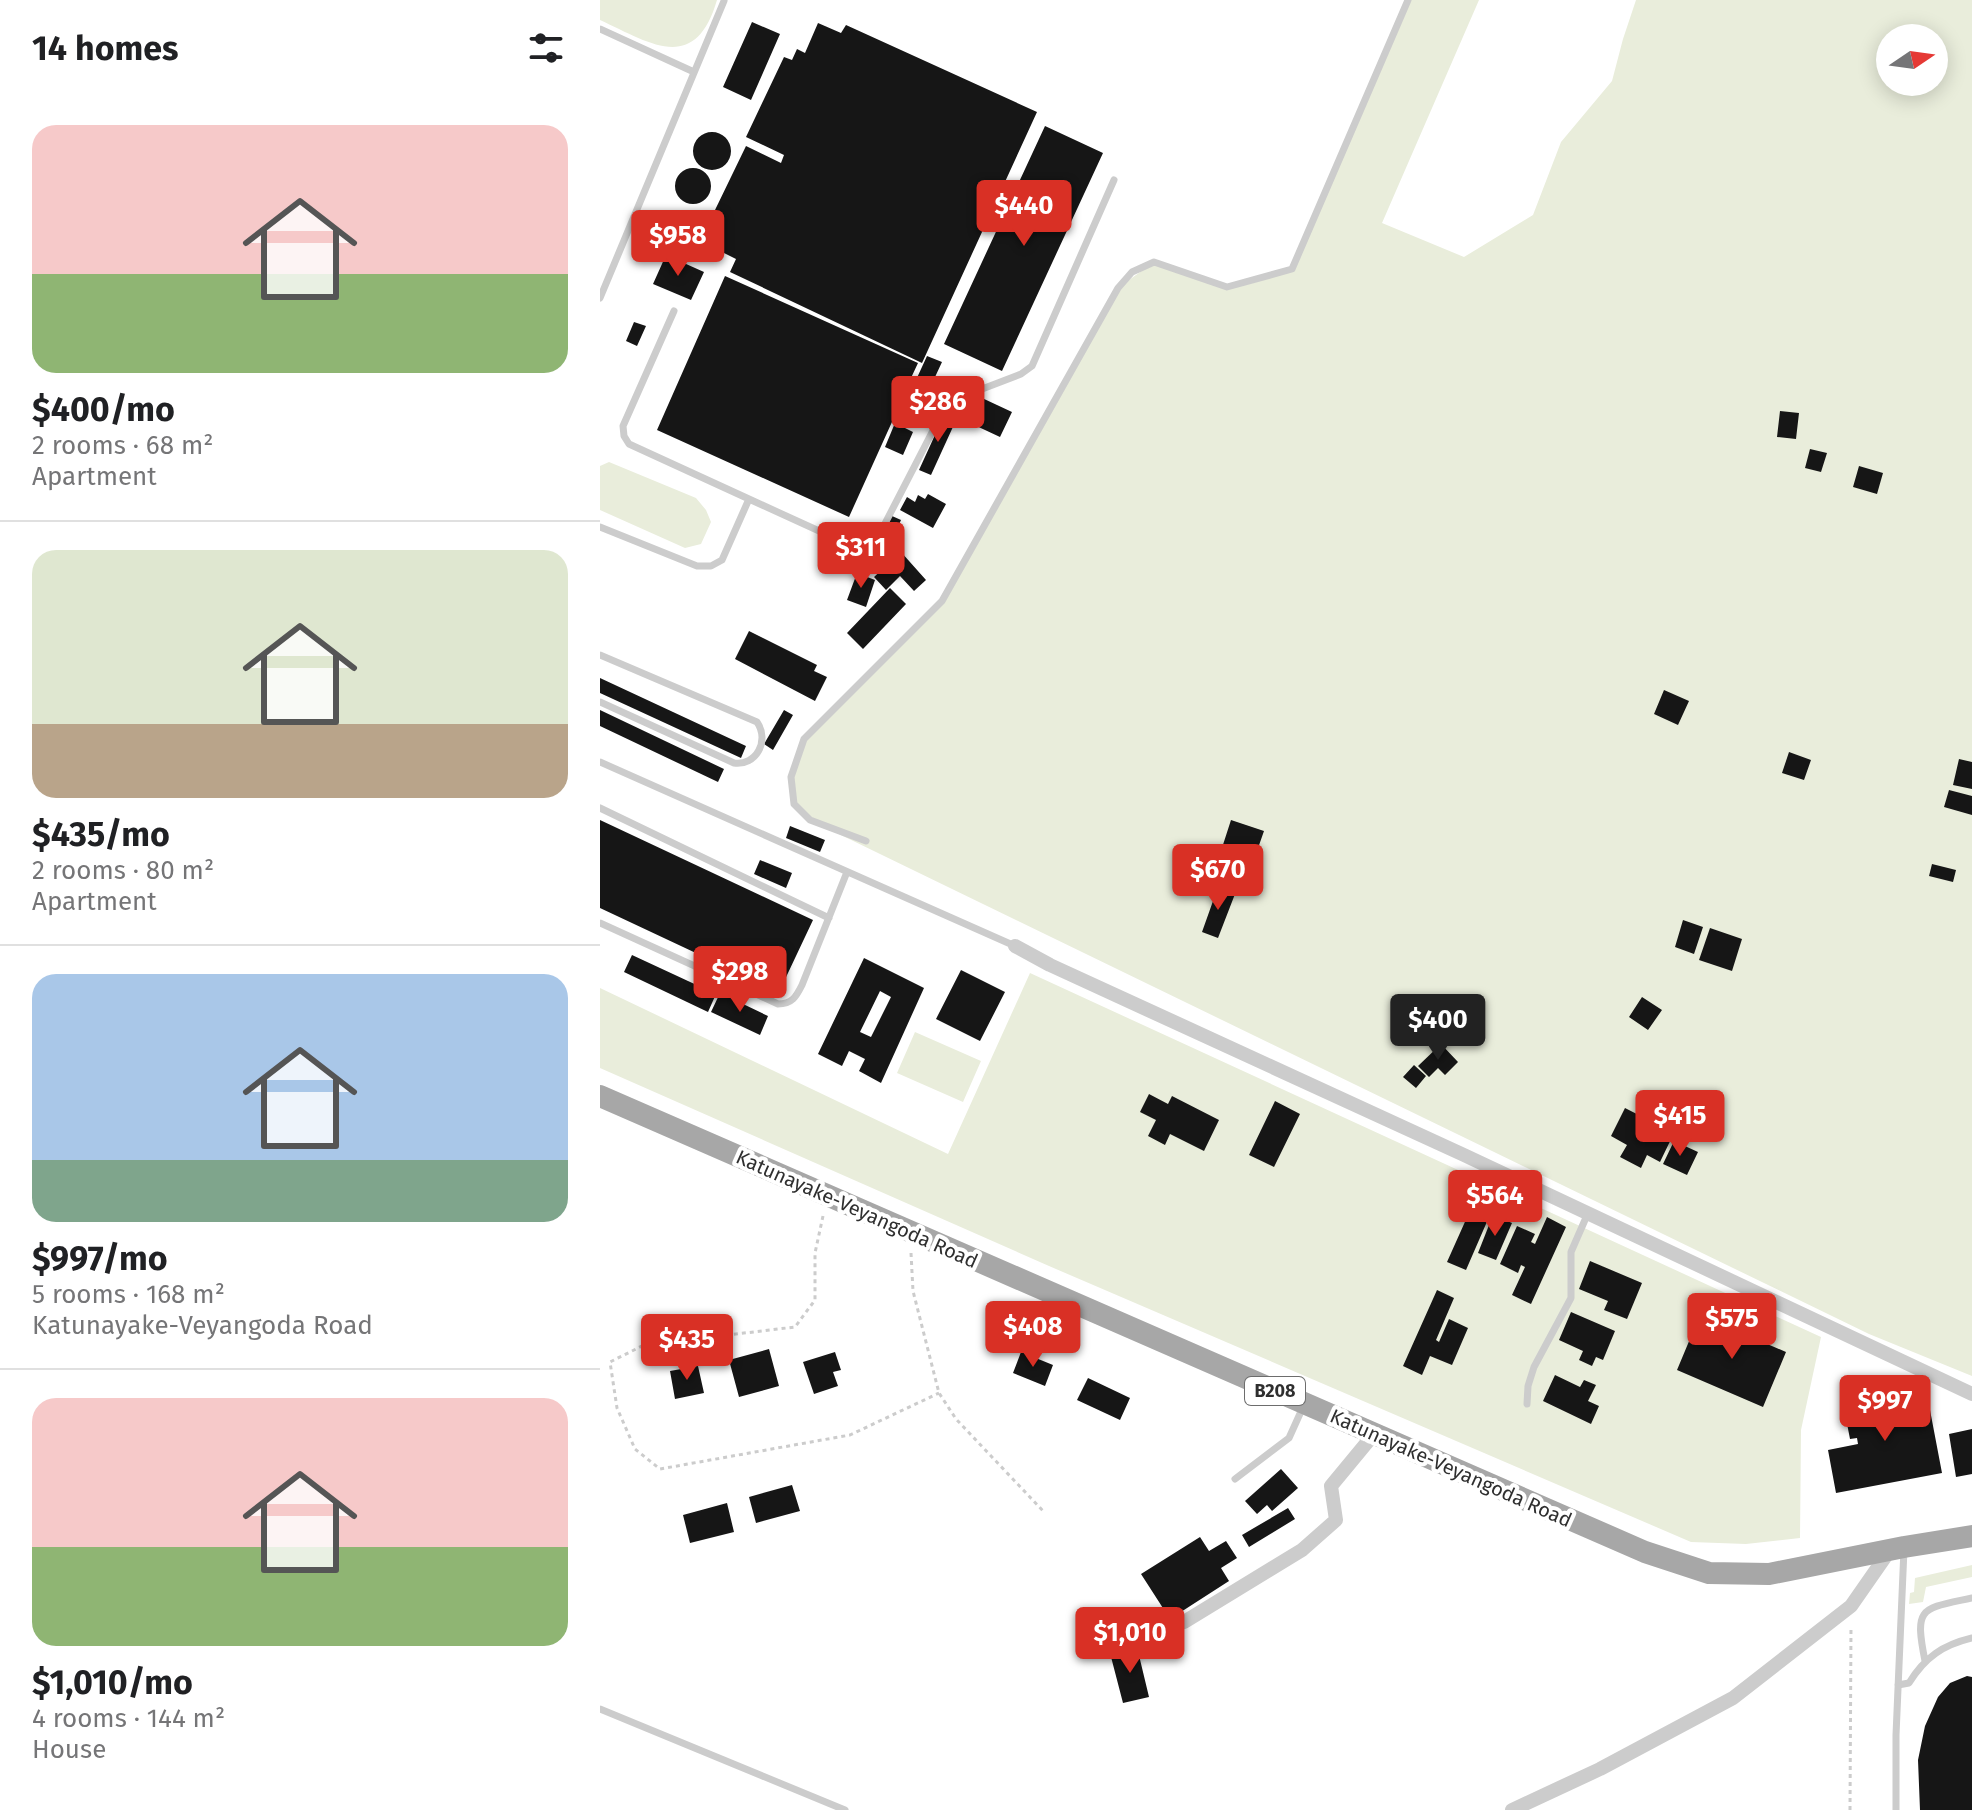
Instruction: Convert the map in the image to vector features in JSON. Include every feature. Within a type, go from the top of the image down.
[{"type":"main road","name":"Katunayake-Veyangoda Road","points":[[600,1096],[1645,1552],[1709,1573],[1769,1574],[1972,1536]]},
{"type":"street","points":[[1015,946],[1972,1394]]},
{"type":"street","points":[[1118,1632],[1184,1622],[1302,1550],[1336,1520],[1331,1486],[1374,1434]]},
{"type":"street","points":[[1512,1810],[1600,1769],[1733,1698],[1851,1606],[1897,1548]]},
{"type":"lane","points":[[866,841],[810,820],[794,804],[791,777],[804,739],[942,601],[1118,288],[1132,272],[1154,262],[1227,287],[1292,269],[1408,0]]},
{"type":"lane","points":[[600,298],[724,1]]},
{"type":"lane","points":[[600,29],[694,72]]},
{"type":"lane","points":[[674,311],[623,426],[629,444],[862,548],[876,541],[943,411],[969,394],[1021,374],[1032,366],[1114,180]]},
{"type":"lane","points":[[600,527],[697,566],[711,566],[722,560],[749,499]]},
{"type":"lane","points":[[600,655],[757,722],[763,734],[762,742],[753,760],[734,763],[600,702]]},
{"type":"lane","points":[[600,762],[1015,946]]},
{"type":"lane","points":[[600,808],[829,918]]},
{"type":"lane","points":[[600,923],[782,1004],[795,999],[847,872]]},
{"type":"lane","points":[[1527,1404],[1534,1367],[1571,1298],[1571,1252],[1588,1213]]},
{"type":"lane","points":[[1235,1479],[1289,1438],[1305,1404]]},
{"type":"lane","points":[[1896,1810],[1897,1548]]},
{"type":"lane","points":[[1925,1661],[1919,1623],[1924,1613],[1933,1606],[1972,1598]]},
{"type":"lane","points":[[1898,1685],[1909,1683],[1925,1661],[1952,1643],[1972,1638]]},
{"type":"lane","points":[[600,1709],[845,1810]]},
{"type":"path","points":[[828,1197],[815,1253],[815,1300],[795,1327],[644,1345],[610,1362],[617,1408],[635,1449],[660,1469],[815,1442],[850,1435],[939,1393]]},
{"type":"path","points":[[915,1234],[911,1256],[913,1291],[939,1393],[956,1419],[1045,1513]]},
{"type":"path","points":[[1850,1810],[1851,1606]]},
{"type":"green space","points":[[600,0],[717,0],[708,23],[696,38],[683,45],[669,47],[653,44],[600,20]]},
{"type":"green space","points":[[1408,0],[1479,0],[1382,223],[1464,257],[1533,215],[1561,142],[1612,81],[1636,0],[1972,0],[1972,1376],[1869,1334],[810,820],[794,804],[791,777],[804,739],[942,601],[1118,288],[1154,262],[1227,287],[1292,268]]},
{"type":"green space","points":[[609,462],[696,498],[711,522],[701,544],[685,548],[600,510],[600,466]]},
{"type":"green space","points":[[1030,973],[1821,1337],[1801,1430],[1800,1538],[1746,1544],[1691,1542],[1049,1266],[600,1068],[600,988],[948,1154]]},
{"type":"green space","points":[[915,1032],[981,1061],[963,1102],[897,1073]]},
{"type":"green space","points":[[1972,1565],[1972,1577],[1926,1587],[1923,1602],[1909,1604],[1915,1578]]},
{"type":"building","points":[[752,22],[780,34],[751,100],[723,87]]},
{"type":"building","points":[[818,23],[841,33],[846,25],[1037,112],[922,363],[730,272],[736,259],[700,241],[746,146],[781,163],[784,155],[746,137],[784,57],[792,60],[797,49],[805,53]]},
{"type":"building","points":[[1045,126],[1103,153],[1002,371],[944,344]]},
{"type":"building","points":[[712,132],[726,137],[731,151],[726,165],[712,170],[698,165],[693,151],[698,137]]},
{"type":"building","points":[[693,168],[706,173],[711,186],[706,199],[693,204],[680,199],[675,186],[680,173]]},
{"type":"building","points":[[666,255],[704,272],[691,300],[653,284]]},
{"type":"building","points":[[725,276],[918,363],[911,378],[916,380],[927,356],[942,362],[929,390],[919,385],[910,406],[901,402],[849,517],[657,430]]},
{"type":"building","points":[[634,322],[646,326],[637,346],[626,341]]},
{"type":"building","points":[[982,398],[1012,412],[1000,437],[970,423]]},
{"type":"building","points":[[1780,411],[1799,413],[1796,439],[1777,437]]},
{"type":"building","points":[[945,413],[957,418],[931,475],[919,470]]},
{"type":"building","points":[[895,423],[913,432],[903,455],[885,447]]},
{"type":"building","points":[[1810,449],[1827,453],[1821,472],[1805,468]]},
{"type":"building","points":[[1859,466],[1883,473],[1877,494],[1853,487]]},
{"type":"building","points":[[928,494],[946,504],[933,528],[900,510],[907,497],[915,502],[918,495],[925,499]]},
{"type":"building","points":[[892,516],[901,520],[896,531],[886,527]]},
{"type":"building","points":[[901,552],[926,580],[914,591],[900,576],[886,590],[874,577]]},
{"type":"building","points":[[857,573],[875,580],[866,607],[847,600]]},
{"type":"building","points":[[890,588],[906,604],[863,649],[847,633]]},
{"type":"building","points":[[749,631],[817,665],[814,671],[827,677],[815,701],[735,659]]},
{"type":"building","points":[[600,678],[746,746],[741,758],[600,693]]},
{"type":"building","points":[[1664,690],[1689,701],[1678,725],[1654,714]]},
{"type":"building","points":[[600,710],[724,769],[718,782],[600,726]]},
{"type":"building","points":[[784,710],[793,715],[773,750],[764,744]]},
{"type":"building","points":[[1789,752],[1811,760],[1804,780],[1782,773]]},
{"type":"building","points":[[1959,759],[1972,762],[1972,789],[1953,785]]},
{"type":"building","points":[[1949,790],[1972,796],[1972,815],[1944,807]]},
{"type":"building","points":[[600,820],[813,920],[779,992],[600,908]]},
{"type":"building","points":[[1231,820],[1264,831],[1257,851],[1244,847],[1240,861],[1220,854]]},
{"type":"building","points":[[790,826],[825,840],[820,852],[786,838]]},
{"type":"building","points":[[760,860],[792,873],[786,888],[754,874]]},
{"type":"building","points":[[1932,864],[1956,870],[1953,882],[1929,876]]},
{"type":"building","points":[[1218,887],[1235,894],[1218,938],[1202,932]]},
{"type":"building","points":[[1683,920],[1703,927],[1694,954],[1675,947]]},
{"type":"building","points":[[1710,928],[1742,939],[1732,971],[1699,960]]},
{"type":"building","points":[[632,955],[716,994],[708,1012],[624,972]]},
{"type":"building","points":[[864,958],[924,988],[881,1083],[859,1071],[865,1059],[849,1051],[842,1066],[818,1054]],"holes":[[[880,991],[891,997],[871,1037],[860,1032]]]},
{"type":"building","points":[[961,970],[1005,992],[980,1041],[936,1019]]},
{"type":"building","points":[[720,993],[768,1016],[760,1035],[711,1012]]},
{"type":"building","points":[[1642,997],[1662,1010],[1648,1030],[1629,1017]]},
{"type":"building","points":[[1441,1044],[1458,1062],[1445,1075],[1438,1068],[1429,1077],[1418,1066]]},
{"type":"building","points":[[1414,1065],[1426,1076],[1416,1088],[1403,1077]]},
{"type":"building","points":[[1149,1094],[1168,1104],[1172,1096],[1219,1120],[1204,1151],[1170,1134],[1165,1145],[1148,1136],[1156,1120],[1140,1112]]},
{"type":"building","points":[[1275,1101],[1300,1114],[1274,1167],[1249,1155]]},
{"type":"building","points":[[1625,1108],[1674,1133],[1660,1162],[1647,1155],[1641,1168],[1620,1157],[1627,1145],[1611,1136]]},
{"type":"building","points":[[1674,1141],[1698,1152],[1687,1175],[1663,1164]]},
{"type":"building","points":[[1481,1186],[1499,1194],[1466,1270],[1447,1262]]},
{"type":"building","points":[[1493,1215],[1512,1223],[1496,1260],[1478,1253]]},
{"type":"building","points":[[1547,1217],[1566,1227],[1531,1304],[1512,1295],[1525,1267],[1521,1265],[1518,1273],[1500,1264],[1517,1226],[1535,1234],[1531,1242],[1535,1244]]},
{"type":"building","points":[[1590,1261],[1642,1283],[1627,1319],[1604,1310],[1608,1301],[1579,1289]]},
{"type":"building","points":[[1437,1290],[1454,1298],[1436,1340],[1439,1342],[1449,1319],[1468,1328],[1452,1365],[1430,1356],[1422,1375],[1403,1366]]},
{"type":"building","points":[[1571,1312],[1615,1331],[1603,1360],[1596,1357],[1592,1366],[1579,1360],[1583,1351],[1559,1340]]},
{"type":"building","points":[[1700,1315],[1786,1352],[1763,1407],[1677,1370]]},
{"type":"building","points":[[769,1349],[779,1386],[739,1397],[729,1360]]},
{"type":"building","points":[[835,1352],[841,1370],[833,1372],[838,1386],[814,1394],[803,1362]]},
{"type":"building","points":[[1021,1352],[1053,1365],[1045,1386],[1013,1373]]},
{"type":"building","points":[[698,1366],[704,1393],[675,1399],[670,1371]]},
{"type":"building","points":[[1555,1375],[1580,1387],[1584,1380],[1596,1385],[1588,1401],[1599,1406],[1591,1424],[1543,1401]]},
{"type":"building","points":[[1088,1378],[1130,1398],[1120,1420],[1077,1400]]},
{"type":"building","points":[[1890,1388],[1893,1402],[1918,1397],[1921,1412],[1930,1410],[1942,1473],[1836,1493],[1828,1450],[1858,1444],[1857,1438],[1850,1439],[1842,1398]]},
{"type":"building","points":[[1972,1429],[1972,1474],[1956,1477],[1949,1434]]},
{"type":"building","points":[[1281,1469],[1298,1488],[1272,1511],[1267,1505],[1257,1514],[1245,1501]]},
{"type":"building","points":[[792,1485],[800,1511],[756,1523],[749,1497]]},
{"type":"building","points":[[727,1503],[734,1532],[690,1543],[683,1515]]},
{"type":"building","points":[[1288,1508],[1295,1519],[1249,1547],[1242,1535]]},
{"type":"building","points":[[1200,1537],[1209,1551],[1226,1541],[1237,1558],[1221,1568],[1229,1581],[1170,1619],[1141,1574]]},
{"type":"building","points":[[1137,1647],[1149,1697],[1123,1703],[1110,1653]]},
{"type":"building","points":[[1972,1677],[1972,1810],[1920,1810],[1918,1760],[1925,1726],[1938,1697],[1950,1683]]}]
